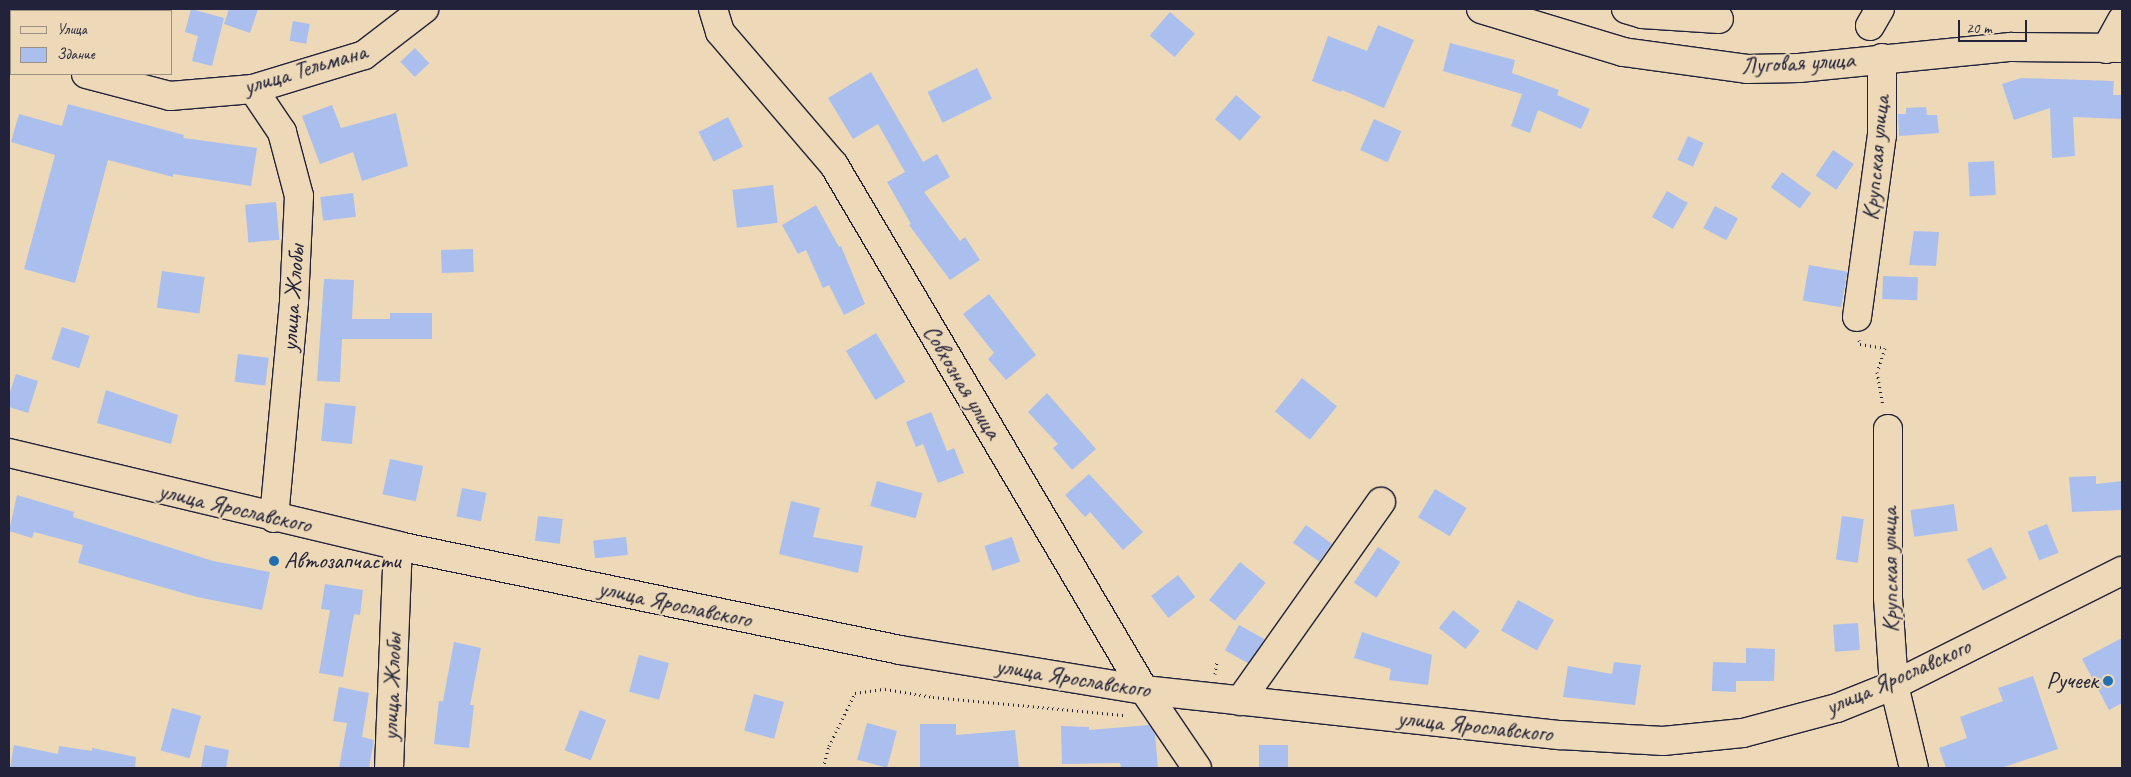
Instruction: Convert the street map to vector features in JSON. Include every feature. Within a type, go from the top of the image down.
[{"type":"street","name":"улица Тельмана","points":[[90,75],[170,96],[253,89],[364,55],[424,9]]},
{"type":"street","name":"Совхозная улица","points":[[714,9],[720,32],[834,165],[1144,690],[1197,768]]},
{"type":"street","name":"Луговая улица","points":[[1482,9],[1623,52],[1705,62],[1747,70],[1799,68],[1882,58],[2011,47],[2114,48]]},
{"type":"street","points":[[1626,9],[1642,14],[1721,14],[1705,62]]},
{"type":"street","points":[[2114,48],[2122,20]]},
{"type":"street","name":"Крупская улица","points":[[1857,317],[1882,135],[1882,58]]},
{"type":"street","name":"улица Жлобы","points":[[253,89],[282,132],[299,196],[294,302],[274,518]]},
{"type":"street","name":"Крупская улица","points":[[1888,429],[1888,598],[1894,685],[1914,768]]},
{"type":"street","name":"улица Ярославского","points":[[9,453],[274,518],[398,546],[900,650],[1144,690],[1561,735],[1663,741],[1743,733],[1837,708],[1894,685],[2122,571]]},
{"type":"street","points":[[1240,701],[1380,502]]},
{"type":"street","name":"улица Жлобы","points":[[389,768],[398,546]]},
{"type":"path","points":[[1857,317],[1860,344],[1885,348],[1877,372],[1888,429]]},
{"type":"path","points":[[1211,697],[1217,662]]},
{"type":"path","points":[[823,768],[829,746],[855,693],[885,689],[933,697],[1163,718]]},
{"type":"building","points":[[191,9],[224,18],[212,66],[192,61],[198,36],[185,32]]},
{"type":"building","points":[[229,9],[258,9],[250,33],[224,24]]},
{"type":"building","points":[[1170,12],[1195,34],[1175,57],[1150,35]]},
{"type":"building","points":[[293,21],[310,24],[306,44],[290,41]]},
{"type":"building","points":[[1378,25],[1414,40],[1384,108],[1342,90],[1341,92],[1312,81],[1328,36],[1367,51]]},
{"type":"building","points":[[1450,43],[1515,60],[1512,73],[1559,90],[1557,95],[1590,109],[1581,129],[1538,110],[1530,133],[1511,126],[1522,94],[1443,71]]},
{"type":"building","points":[[415,48],[429,63],[415,77],[400,62]]},
{"type":"building","points":[[977,68],[992,99],[942,123],[928,92]]},
{"type":"building","points":[[871,72],[923,162],[937,154],[950,177],[924,192],[960,241],[965,237],[980,260],[950,280],[909,225],[911,224],[887,182],[905,172],[878,124],[853,139],[828,98]]},
{"type":"building","points":[[2021,78],[2114,81],[2113,95],[2122,95],[2122,119],[2073,117],[2075,156],[2052,158],[2050,108],[2014,120],[2002,84]]},
{"type":"building","points":[[1236,95],[1261,117],[1240,141],[1215,119]]},
{"type":"building","points":[[68,104],[184,135],[183,138],[257,148],[251,186],[173,174],[173,177],[108,160],[75,283],[24,269],[55,155],[11,142],[19,114],[62,126]]},
{"type":"building","points":[[332,105],[341,128],[396,113],[408,166],[362,181],[353,152],[320,164],[302,116]]},
{"type":"building","points":[[1926,107],[1927,115],[1937,115],[1939,133],[1899,136],[1898,114],[1906,114],[1906,108]]},
{"type":"building","points":[[728,117],[743,146],[714,161],[699,132]]},
{"type":"building","points":[[1374,119],[1401,131],[1388,162],[1360,150]]},
{"type":"building","points":[[1688,136],[1704,143],[1693,167],[1677,160]]},
{"type":"building","points":[[1833,150],[1854,164],[1836,190],[1816,176]]},
{"type":"building","points":[[1994,161],[1996,195],[1970,196],[1968,162]]},
{"type":"building","points":[[1782,172],[1811,193],[1800,209],[1771,187]]},
{"type":"building","points":[[773,185],[778,223],[737,228],[732,190]]},
{"type":"building","points":[[1667,191],[1688,203],[1673,229],[1652,217]]},
{"type":"building","points":[[353,193],[356,217],[323,221],[320,197]]},
{"type":"building","points":[[276,202],[279,240],[248,243],[245,205]]},
{"type":"building","points":[[816,205],[839,247],[841,246],[865,304],[844,315],[829,285],[823,288],[806,250],[798,254],[782,225]]},
{"type":"building","points":[[1715,206],[1738,218],[1726,240],[1703,228]]},
{"type":"building","points":[[1914,231],[1939,232],[1936,266],[1909,265]]},
{"type":"building","points":[[473,249],[474,272],[442,273],[441,250]]},
{"type":"building","points":[[1809,265],[1847,272],[1841,307],[1803,300]]},
{"type":"building","points":[[162,271],[205,277],[199,314],[157,308]]},
{"type":"building","points":[[1883,276],[1918,277],[1917,300],[1882,299]]},
{"type":"building","points":[[324,279],[354,280],[352,319],[390,319],[390,313],[432,313],[432,339],[342,339],[340,382],[317,381]]},
{"type":"building","points":[[989,294],[1036,355],[1006,380],[988,359],[994,353],[963,314]]},
{"type":"building","points":[[62,327],[90,336],[79,368],[51,359]]},
{"type":"building","points":[[876,333],[905,382],[875,400],[846,351]]},
{"type":"building","points":[[238,354],[269,358],[265,386],[235,382]]},
{"type":"building","points":[[16,374],[38,381],[28,413],[9,407],[9,395]]},
{"type":"building","points":[[1302,378],[1337,406],[1310,440],[1275,411]]},
{"type":"building","points":[[106,390],[178,415],[171,444],[97,423]]},
{"type":"building","points":[[1047,393],[1096,449],[1072,470],[1053,448],[1058,444],[1028,412]]},
{"type":"building","points":[[325,403],[356,406],[352,444],[321,441]]},
{"type":"building","points":[[931,412],[947,451],[954,448],[964,473],[938,483],[923,444],[916,447],[906,422]]},
{"type":"building","points":[[390,459],[423,466],[416,501],[383,494]]},
{"type":"building","points":[[1089,474],[1143,532],[1123,550],[1090,512],[1085,517],[1065,495]]},
{"type":"building","points":[[2096,476],[2096,484],[2122,481],[2122,510],[2072,512],[2069,477]]},
{"type":"building","points":[[877,481],[922,493],[916,518],[870,506]]},
{"type":"building","points":[[462,488],[487,493],[481,521],[456,516]]},
{"type":"building","points":[[1435,489],[1467,508],[1450,536],[1418,517]]},
{"type":"building","points":[[17,495],[74,512],[73,517],[213,561],[270,572],[262,610],[197,597],[78,563],[83,545],[34,532],[32,538],[9,531]]},
{"type":"building","points":[[791,501],[820,508],[813,537],[863,546],[858,573],[779,554]]},
{"type":"building","points":[[1954,504],[1958,531],[1914,537],[1910,510]]},
{"type":"building","points":[[538,516],[563,519],[560,544],[535,541]]},
{"type":"building","points":[[1842,516],[1864,519],[1858,563],[1836,560]]},
{"type":"building","points":[[2047,524],[2059,553],[2039,561],[2028,532]]},
{"type":"building","points":[[1306,525],[1332,544],[1319,562],[1293,543]]},
{"type":"building","points":[[626,537],[628,555],[595,558],[593,540]]},
{"type":"building","points":[[1012,537],[1020,562],[992,571],[984,546]]},
{"type":"building","points":[[1378,547],[1400,562],[1376,598],[1354,583]]},
{"type":"building","points":[[1991,547],[2007,578],[1983,590],[1967,559]]},
{"type":"building","points":[[1240,562],[1266,583],[1235,621],[1209,600]]},
{"type":"building","points":[[1178,575],[1195,597],[1168,618],[1151,596]]},
{"type":"building","points":[[325,584],[363,590],[360,615],[354,614],[343,677],[319,673],[330,610],[321,609]]},
{"type":"building","points":[[1518,600],[1554,620],[1537,650],[1501,631]]},
{"type":"building","points":[[1453,610],[1480,631],[1466,649],[1439,628]]},
{"type":"building","points":[[1858,623],[1860,650],[1835,652],[1833,625]]},
{"type":"building","points":[[1239,625],[1264,639],[1250,664],[1225,650]]},
{"type":"building","points":[[1362,632],[1432,655],[1428,685],[1389,680],[1391,669],[1354,658]]},
{"type":"building","name":"Ручеек","points":[[2122,638],[2122,703],[2109,710],[2082,659]]},
{"type":"building","points":[[454,642],[481,648],[470,705],[474,705],[469,748],[434,744],[439,701],[443,701]]},
{"type":"building","points":[[1746,648],[1775,649],[1774,681],[1736,681],[1736,692],[1712,691],[1713,662],[1746,663]]},
{"type":"building","points":[[639,655],[669,663],[659,700],[629,692]]},
{"type":"building","points":[[1614,662],[1641,665],[1635,705],[1563,697],[1568,666],[1612,674]]},
{"type":"building","points":[[2033,676],[2058,749],[2001,768],[1946,768],[1939,748],[1967,738],[1960,717],[2003,701],[1998,688]]},
{"type":"building","points":[[339,687],[369,693],[362,737],[374,740],[369,768],[339,768],[347,723],[333,721]]},
{"type":"building","points":[[754,694],[784,702],[774,739],[744,731]]},
{"type":"building","points":[[172,708],[201,716],[190,758],[161,751]]},
{"type":"building","points":[[580,710],[606,720],[591,760],[565,750]]},
{"type":"building","points":[[867,723],[897,731],[887,768],[857,760]]},
{"type":"building","points":[[920,724],[956,724],[956,735],[1015,730],[1019,768],[920,767]]},
{"type":"building","points":[[1149,725],[1155,734],[1158,768],[1121,768],[1120,763],[1062,764],[1061,726],[1089,727],[1089,730]]},
{"type":"building","points":[[14,745],[58,754],[59,746],[92,751],[92,748],[136,757],[135,768],[10,768]]},
{"type":"building","points":[[205,745],[229,750],[226,768],[201,768]]},
{"type":"building","points":[[1259,745],[1288,745],[1288,768],[1259,768]]},
{"type":"place","name":"Автозапчасти","points":[[274,561]]},
{"type":"place","name":"Ручеек","points":[[2108,681]]}]
